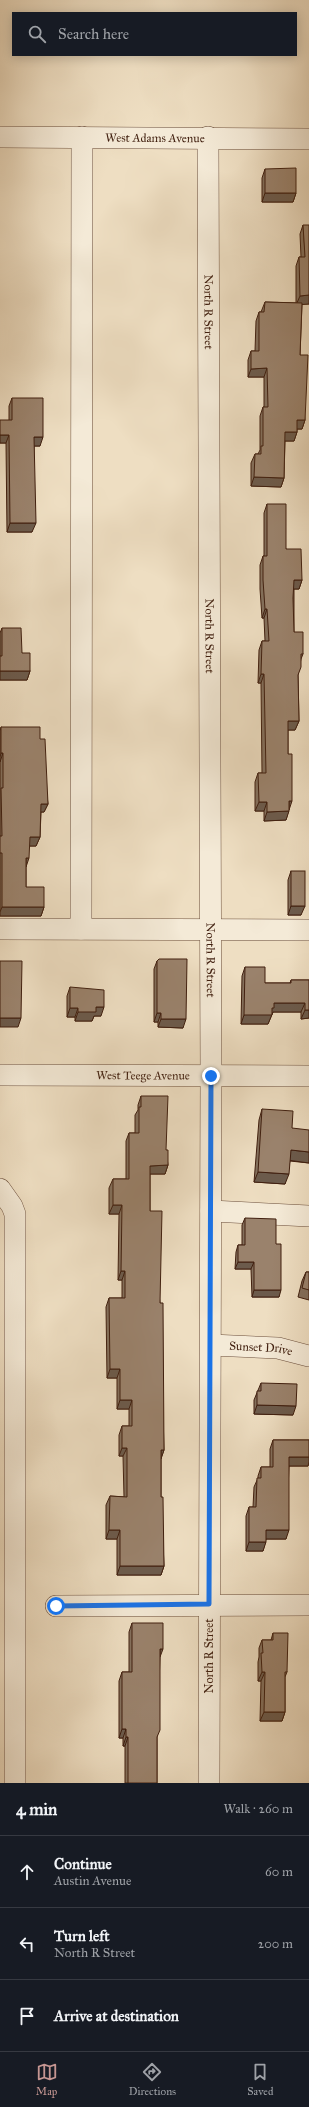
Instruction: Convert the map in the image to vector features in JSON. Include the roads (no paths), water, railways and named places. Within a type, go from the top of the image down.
[{"type":"street","name":"West Adams Avenue","points":[[0,137],[208,137],[309,139]]},
{"type":"street","points":[[81,929],[82,137]]},
{"type":"street","name":"North R Street","points":[[208,137],[211,930],[209,1783]]},
{"type":"street","points":[[0,929],[309,930]]},
{"type":"street","name":"West Teege Avenue","points":[[0,1075],[309,1076]]},
{"type":"street","points":[[0,1189],[12,1206],[15,1214],[14,1783]]},
{"type":"street","points":[[211,1211],[309,1216]]},
{"type":"street","name":"Sunset Drive","points":[[211,1345],[278,1348],[309,1356]]},
{"type":"street","points":[[56,1606],[209,1604],[309,1605]]}]
